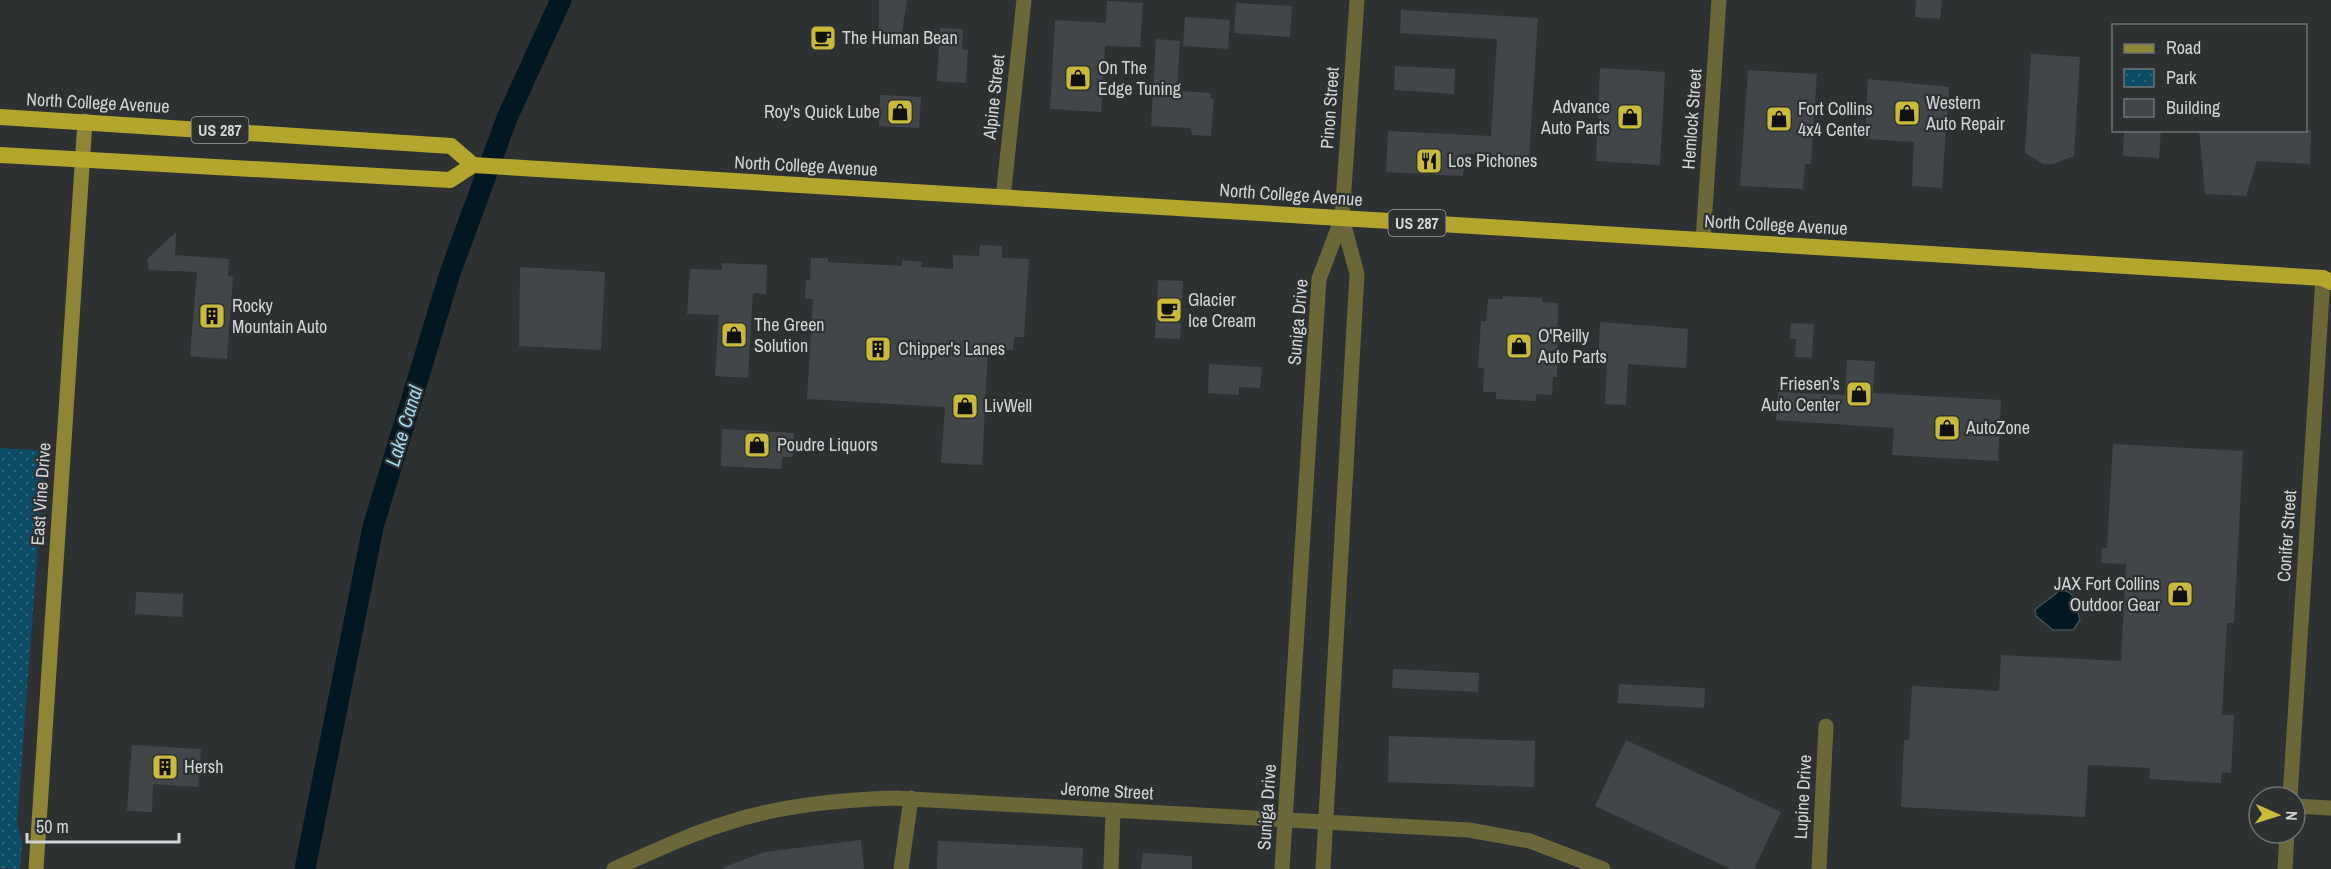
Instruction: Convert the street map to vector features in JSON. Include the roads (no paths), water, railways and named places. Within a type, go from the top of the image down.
[{"type":"highway","name":"North College Avenue","points":[[0,117],[451,146],[473,165],[511,168],[2328,278]]},
{"type":"highway","name":"US 287","points":[[0,155],[450,180],[473,165]]},
{"type":"main road","name":"East Vine Drive","points":[[36,869],[85,121]]},
{"type":"street","name":"Alpine Street","points":[[1003,198],[1023,0]]},
{"type":"street","name":"Pinon Street","points":[[1342,218],[1357,0]]},
{"type":"street","name":"Hemlock Street","points":[[1703,240],[1719,0]]},
{"type":"street","name":"Suniga Drive","points":[[1282,869],[1318,279],[1342,218]]},
{"type":"street","points":[[1323,869],[1358,274],[1342,218]]},
{"type":"street","name":"Conifer Street","points":[[2291,785],[2328,278]]},
{"type":"street","name":"Lupine Drive","points":[[1819,869],[1826,726]]},
{"type":"street","points":[[901,869],[911,798]]},
{"type":"street","name":"Jerome Street","points":[[614,869],[688,836],[732,821],[848,799],[911,798],[1469,830],[1530,841],[1603,869]]},
{"type":"street","points":[[2307,807],[2331,808]]},
{"type":"street","points":[[1111,869],[1113,811]]},
{"type":"street","points":[[2285,869],[2287,845]]},
{"type":"waterway","name":"Lake Canal","points":[[305,869],[373,527],[450,273],[507,118],[561,0]]},
{"type":"place","name":"The Human Bean","points":[[823,38]]},
{"type":"place","name":"On The Edge Tuning","points":[[1078,78]]},
{"type":"place","name":"Roy's Quick Lube","points":[[900,112]]},
{"type":"place","name":"Western Auto Repair","points":[[1907,113]]},
{"type":"place","name":"Advance Auto Parts","points":[[1630,117]]},
{"type":"place","name":"Fort Collins 4x4 Center","points":[[1779,119]]},
{"type":"place","name":"Los Pichones","points":[[1429,161]]},
{"type":"place","name":"Glacier Ice Cream","points":[[1169,310]]},
{"type":"place","name":"Rocky Mountain Auto","points":[[212,316]]},
{"type":"place","name":"The Green Solution","points":[[734,335]]},
{"type":"place","name":"O'Reilly Auto Parts","points":[[1519,346]]},
{"type":"place","name":"Chipper's Lanes","points":[[878,349]]},
{"type":"place","name":"Friesen’s Auto Center","points":[[1859,394]]},
{"type":"place","name":"LivWell","points":[[965,406]]},
{"type":"place","name":"AutoZone","points":[[1947,428]]},
{"type":"place","name":"Poudre Liquors","points":[[757,445]]},
{"type":"place","name":"JAX Fort Collins Outdoor Gear","points":[[2180,594]]},
{"type":"place","name":"Hersh","points":[[165,767]]}]
